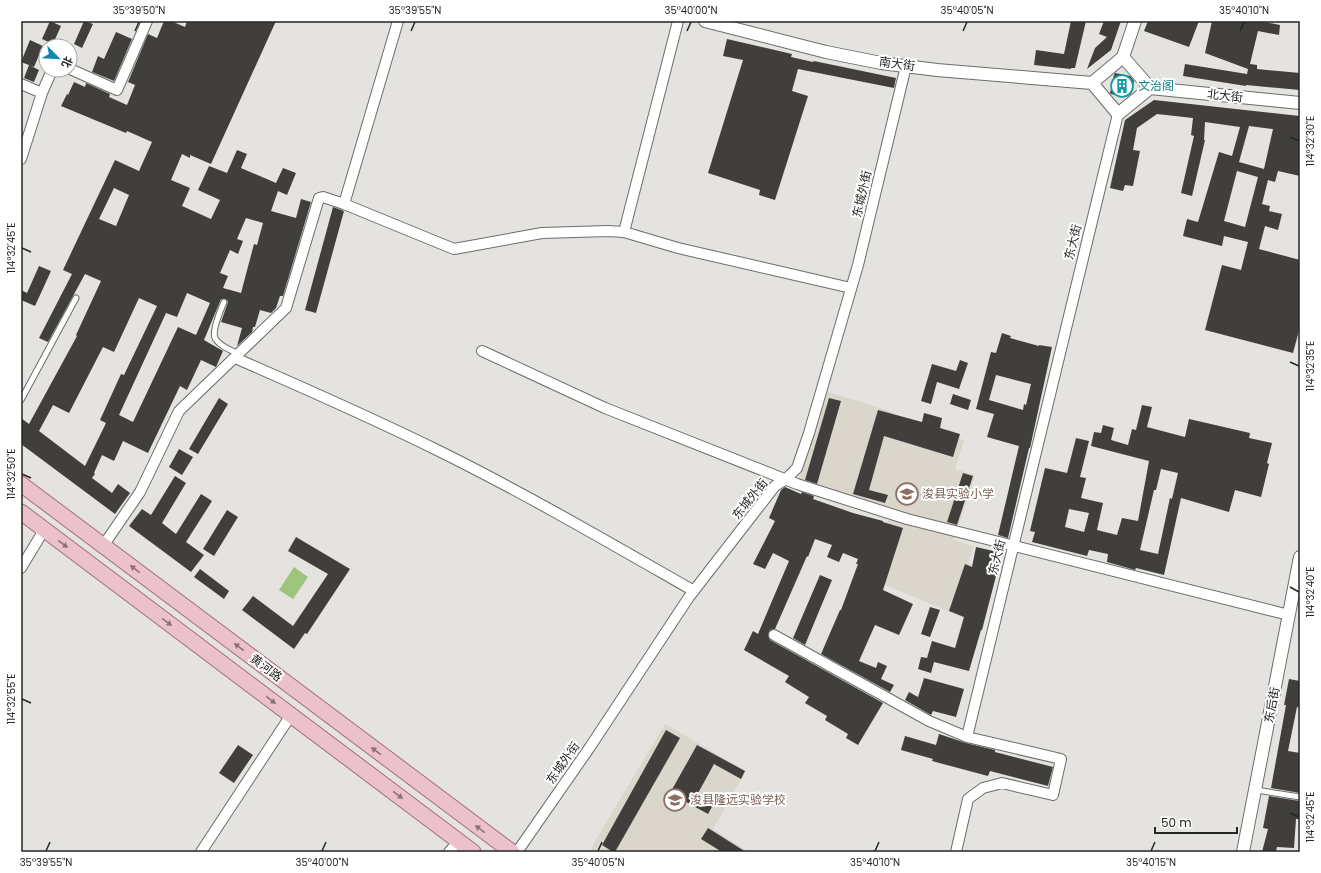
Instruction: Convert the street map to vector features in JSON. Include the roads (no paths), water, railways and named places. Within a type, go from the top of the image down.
[{"type":"main road","name":"黄河路","points":[[21,484],[512,852]]},
{"type":"main road","name":"黄河路","points":[[21,512],[291,715],[454,846],[473,852]]},
{"type":"street","points":[[78,73],[117,90],[147,21]]},
{"type":"street","points":[[344,204],[398,21]]},
{"type":"street","points":[[624,232],[678,21]]},
{"type":"street","name":"南大街","points":[[706,21],[826,52],[881,63],[1092,83]]},
{"type":"street","points":[[1123,57],[1150,88],[1118,114],[1092,83],[1123,57],[1135,21]]},
{"type":"street","name":"东城外街","points":[[517,852],[586,753],[694,591],[775,486],[786,480],[797,468],[802,456],[858,265],[906,66]]},
{"type":"street","points":[[21,159],[42,93],[49,78]]},
{"type":"street","points":[[21,84],[42,93]]},
{"type":"street","name":"北大街","points":[[1150,88],[1300,103]]},
{"type":"street","name":"东大街","points":[[967,737],[1118,114]]},
{"type":"street","points":[[103,546],[140,492],[179,411],[286,308],[319,198],[323,197],[344,204],[454,249],[542,233],[624,232],[678,248],[851,288]]},
{"type":"street","points":[[482,351],[605,408],[786,480],[907,519],[1294,616]]},
{"type":"street","points":[[237,356],[440,451],[561,514],[694,591]]},
{"type":"street","points":[[21,568],[44,530]]},
{"type":"street","name":"东后街","points":[[1243,852],[1255,790],[1294,616],[1300,557]]},
{"type":"street","points":[[774,635],[929,721],[967,737],[1061,759],[1053,795],[1002,783],[983,788],[968,799],[956,852]]},
{"type":"street","points":[[201,852],[291,715]]},
{"type":"lane","points":[[21,400],[76,298]]},
{"type":"lane","points":[[224,302],[214,332],[215,338],[237,356]]},
{"type":"lane","points":[[1255,790],[1300,797]]},
{"type":"place","name":"文治阁","points":[[1122,86]]},
{"type":"place","name":"浚县实验小学","points":[[907,494]]},
{"type":"place","name":"浚县隆远实验学校","points":[[675,800]]}]
